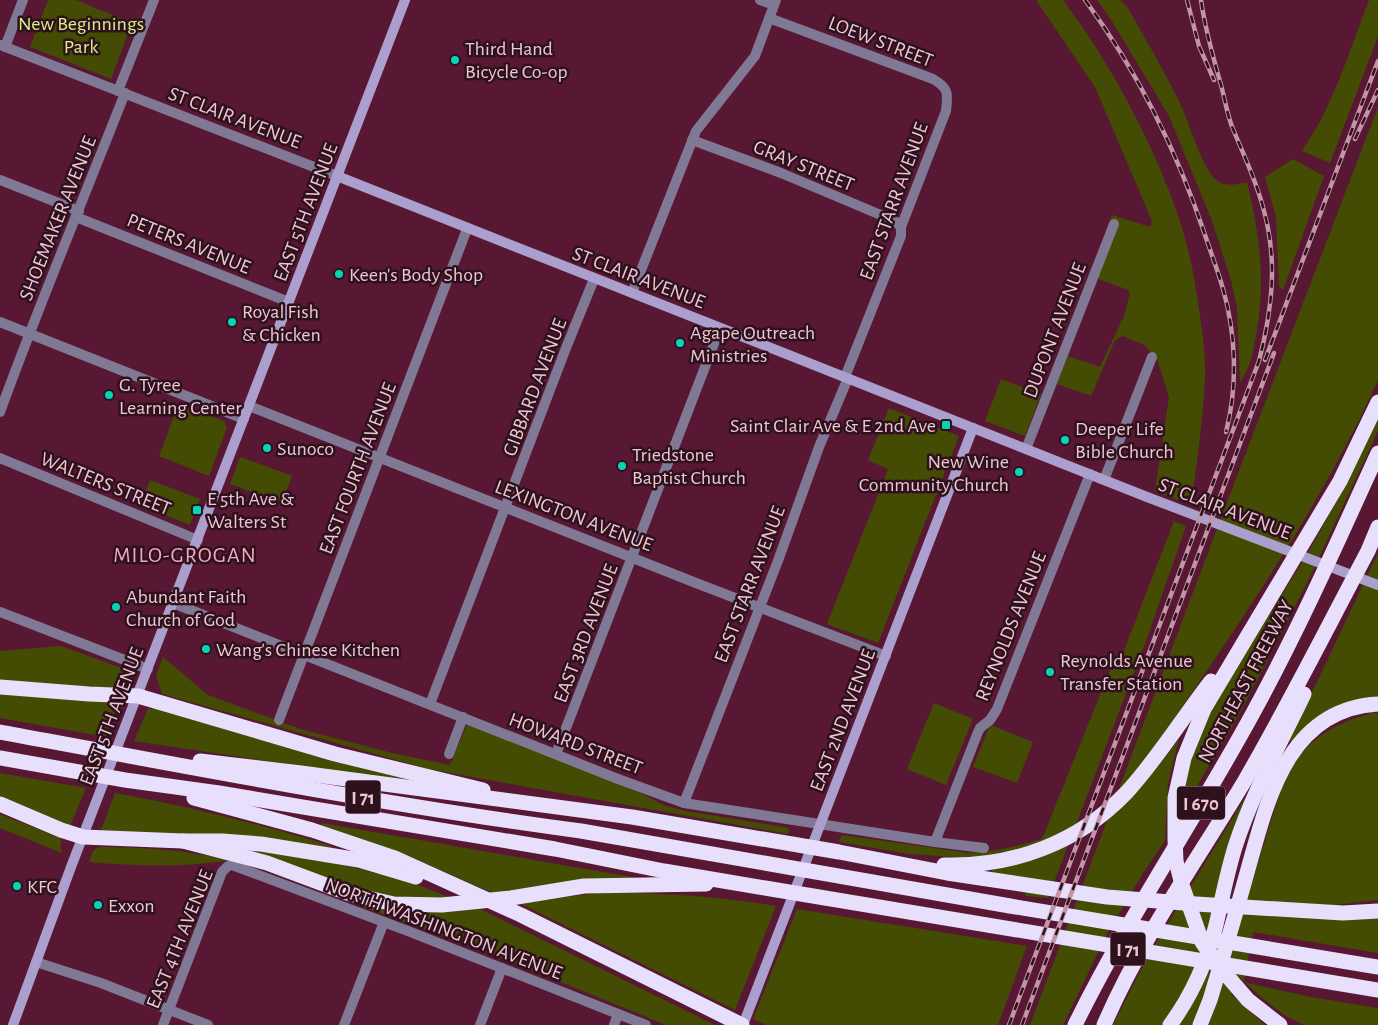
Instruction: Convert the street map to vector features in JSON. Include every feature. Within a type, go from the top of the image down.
[{"type":"highway","points":[[1280,1025],[1248,1000],[1217,964],[1202,942],[1182,885],[1176,861],[1174,818],[1178,779],[1192,735],[1204,709],[1340,481],[1378,402]]},
{"type":"highway","name":"NORTHEAST FREEWAY","points":[[1074,1025],[1138,907],[1212,786],[1254,712],[1322,577],[1378,454]]},
{"type":"highway","points":[[1170,1025],[1190,995],[1207,954],[1216,926],[1228,872],[1247,813],[1334,630],[1378,527]]},
{"type":"highway","points":[[1104,1025],[1128,975],[1149,938],[1244,782],[1280,718],[1368,551]]},
{"type":"highway","points":[[890,862],[969,866],[1032,853],[1052,846],[1076,833],[1099,817],[1141,775],[1254,624]]},
{"type":"highway","points":[[0,687],[138,696],[335,754],[562,807]]},
{"type":"highway","points":[[1200,1025],[1210,1000],[1270,795],[1278,776],[1298,745],[1322,722],[1352,707],[1378,704]]},
{"type":"highway","name":"I 71","points":[[0,732],[298,787],[581,831],[1010,906],[1378,967]]},
{"type":"highway","points":[[124,755],[232,764],[477,798],[562,807],[839,852],[929,870],[1107,897],[1343,913],[1378,911]]},
{"type":"highway","name":"I 71","points":[[0,758],[555,849],[823,898],[1378,990]]},
{"type":"highway","points":[[125,780],[312,830],[394,858],[463,897]]},
{"type":"highway","points":[[0,804],[61,830],[83,837],[183,841],[222,840],[316,852],[359,860],[463,897],[521,915],[738,1023]]},
{"type":"highway","points":[[183,841],[267,863],[318,883],[372,900],[417,906],[463,897],[511,898],[584,886],[628,884],[689,886],[731,882]]},
{"type":"highway","points":[[1237,985],[1276,1016],[1293,1025]]},
{"type":"street","points":[[3,46],[23,0]]},
{"type":"street","name":"SHOEMAKER AVENUE","points":[[0,412],[29,334],[78,214],[154,0]]},
{"type":"street","name":"EAST 5TH AVENUE","points":[[13,1025],[83,837],[405,0]]},
{"type":"street","points":[[632,294],[696,131],[755,56],[775,3],[760,0]]},
{"type":"street","name":"LOEW STREET","points":[[769,18],[932,79],[942,84],[947,93]]},
{"type":"street","name":"ST CLAIR AVENUE","points":[[3,46],[337,176],[1147,497],[1378,585]]},
{"type":"street","name":"EAST STARR AVENUE","points":[[684,803],[900,236],[901,227],[946,111],[947,93]]},
{"type":"street","name":"GRAY STREET","points":[[692,140],[781,173],[895,221],[901,227]]},
{"type":"street","name":"PETERS AVENUE","points":[[0,180],[289,302]]},
{"type":"street","name":"DUPONT AVENUE","points":[[1026,449],[1114,224]]},
{"type":"street","name":"EAST FOURTH AVENUE","points":[[279,720],[467,229]]},
{"type":"street","name":"GIBBARD AVENUE","points":[[430,704],[594,279]]},
{"type":"street","points":[[0,322],[244,419]]},
{"type":"street","name":"EAST 3RD AVENUE","points":[[556,754],[720,328]]},
{"type":"street","points":[[1104,480],[1152,357]]},
{"type":"street","name":"LEXINGTON AVENUE","points":[[249,406],[886,656]]},
{"type":"street","name":"EAST 2ND AVENUE","points":[[738,1023],[820,824],[974,428]]},
{"type":"street","name":"WALTERS STREET","points":[[0,458],[198,540]]},
{"type":"street","name":"REYNOLDS AVENUE","points":[[936,842],[978,732],[990,720],[997,709],[1090,474]]},
{"type":"street","name":"HOWARD STREET","points":[[173,603],[684,803],[984,848]]},
{"type":"street","points":[[0,612],[148,669]]},
{"type":"street","points":[[449,754],[464,717]]},
{"type":"street","name":"NORTH WASHINGTON AVENUE","points":[[228,866],[237,866],[646,1025]]},
{"type":"street","name":"EAST 4TH AVENUE","points":[[163,1025],[222,872],[228,866]]},
{"type":"street","points":[[344,1025],[384,922]]},
{"type":"street","points":[[36,962],[101,983],[208,1025]]},
{"type":"street","points":[[480,1025],[502,968]]},
{"type":"street","points":[[614,1025],[618,1014]]},
{"type":"green space","name":"New Beginnings Park","points":[[48,0],[76,0],[132,23],[111,79],[30,47]]},
{"type":"green space","points":[[1036,0],[1063,0],[1099,53],[1116,81],[1147,141],[1173,201],[1183,231],[1194,280],[1205,360],[1198,457],[1191,505],[1155,491],[1169,397],[1158,362],[1146,346],[1123,336],[1115,340],[1091,396],[1057,384],[1068,356],[1100,367],[1124,316],[1130,293],[1128,290],[1096,278],[1091,274],[1112,215],[1150,227],[1152,221],[1095,87]]},
{"type":"green space","points":[[1097,0],[1120,0],[1126,5],[1182,107],[1210,173],[1219,182],[1226,184],[1247,182],[1258,240],[1261,296],[1253,353],[1240,383],[1237,308],[1231,280],[1212,221],[1169,116],[1110,18]]},
{"type":"green space","points":[[1369,0],[1378,0],[1378,36],[1330,163],[1302,151],[1321,120],[1338,83]]},
{"type":"green space","points":[[1378,107],[1378,380],[1328,478],[1271,574],[1147,758],[1156,769],[1179,739],[1168,784],[1165,841],[1145,870],[1107,934],[1063,1025],[1030,1025],[1224,510]]},
{"type":"green space","points":[[1293,159],[1324,176],[1283,290],[1279,287],[1276,217],[1265,177]]},
{"type":"green space","points":[[1001,379],[1041,394],[1025,436],[985,421]]},
{"type":"green space","points":[[179,403],[224,421],[227,427],[209,476],[159,456]]},
{"type":"green space","points":[[889,408],[959,436],[878,643],[827,624],[888,469],[868,460]]},
{"type":"green space","points":[[1378,419],[1378,430],[1372,444],[1310,577],[1238,717],[1184,808],[1185,781],[1192,751],[1207,715],[1306,556],[1337,501]]},
{"type":"green space","points":[[240,457],[292,476],[282,503],[230,484]]},
{"type":"green space","points":[[150,480],[200,499],[190,525],[140,505]]},
{"type":"green space","points":[[1174,521],[1186,526],[1145,644],[1048,898],[1025,896],[1030,879],[992,872],[991,870],[1008,853],[969,858],[909,854],[839,842],[842,835],[969,853],[1006,848],[1042,839],[1112,665],[1118,666]]},
{"type":"green space","points":[[1378,553],[1378,697],[1352,702],[1330,711],[1310,724],[1292,742],[1289,741]]},
{"type":"green space","points":[[61,646],[130,671],[130,674],[123,685],[115,687],[115,689],[0,682],[0,651]]},
{"type":"green space","points":[[163,657],[208,695],[300,729],[392,753],[450,765],[467,724],[643,794],[663,805],[686,811],[789,828],[788,834],[428,769],[162,694],[156,675]]},
{"type":"green space","points":[[0,693],[114,700],[115,711],[106,737],[0,718]]},
{"type":"green space","points":[[934,703],[973,719],[946,785],[907,769]]},
{"type":"green space","points":[[153,707],[441,787],[134,741],[148,708],[152,709]]},
{"type":"green space","points":[[1371,713],[1378,713],[1378,900],[1334,905],[1258,901],[1378,916],[1378,953],[1253,932],[1244,980],[1247,983],[1311,997],[1378,1008],[1378,1025],[1304,1025],[1284,1015],[1238,976],[1231,994],[1265,1025],[1207,1025],[1285,777],[1311,743],[1343,723]]},
{"type":"green space","points":[[990,725],[1033,742],[1017,783],[973,767]]},
{"type":"green space","points":[[0,773],[86,788],[70,826],[0,798]]},
{"type":"green space","points":[[115,793],[224,816],[331,846],[332,848],[103,831],[101,830]]},
{"type":"green space","points":[[1245,798],[1248,799],[1197,967],[1164,1025],[1113,1025],[1148,956]]},
{"type":"green space","points":[[0,814],[60,838],[62,853],[0,828]]},
{"type":"green space","points":[[322,823],[632,877],[633,880],[495,894],[409,856],[321,826]]},
{"type":"green space","points":[[99,847],[164,850],[229,860],[159,866],[89,862],[93,851]]},
{"type":"green space","points":[[245,848],[326,860],[416,884],[451,898],[410,900],[363,892],[245,852]]},
{"type":"green space","points":[[609,892],[713,898],[776,906],[735,1010],[517,902]]},
{"type":"green space","points":[[357,905],[393,910],[476,907],[715,1025],[666,1025],[480,949]]},
{"type":"green space","points":[[797,909],[1027,946],[998,1025],[766,1025],[753,1019]]},
{"type":"green space","points":[[1215,949],[1212,977],[1195,1025],[1178,1025]]},
{"type":"railway","points":[[1085,0],[1122,55],[1169,143],[1194,204],[1219,276],[1231,324],[1234,360],[1232,397],[1226,432]]},
{"type":"railway","points":[[1187,0],[1199,46],[1214,80]]},
{"type":"railway","points":[[1009,1025],[1259,361],[1267,323],[1272,286],[1271,249],[1268,230],[1258,190],[1229,118],[1201,0]]},
{"type":"railway","points":[[1265,360],[1378,61]]},
{"type":"railway","points":[[1355,139],[1378,90]]},
{"type":"railway","points":[[1022,1025],[1274,353]]},
{"type":"place","name":"Third Hand Bicycle Co-op","points":[[455,60]]},
{"type":"place","name":"Keen's Body Shop","points":[[339,274]]},
{"type":"place","name":"Royal Fish & Chicken","points":[[232,322]]},
{"type":"place","name":"Agape Outreach Ministries","points":[[680,343]]},
{"type":"place","name":"G. Tyree Learning Center","points":[[109,395]]},
{"type":"place","name":"Saint Clair Ave & E 2nd Ave","points":[[946,425]]},
{"type":"place","name":"Deeper Life Bible Church","points":[[1065,440]]},
{"type":"place","name":"Sunoco","points":[[267,448]]},
{"type":"place","name":"Triedstone Baptist Church","points":[[622,466]]},
{"type":"place","name":"New Wine Community Church","points":[[1019,472]]},
{"type":"place","name":"E 5th Ave & Walters St","points":[[197,510]]},
{"type":"place","name":"Abundant Faith Church of God","points":[[116,607]]},
{"type":"place","name":"Wang's Chinese Kitchen","points":[[206,649]]},
{"type":"place","name":"Reynolds Avenue Transfer Station","points":[[1050,672]]},
{"type":"place","name":"KFC","points":[[17,886]]},
{"type":"place","name":"Exxon","points":[[98,905]]},
{"type":"district","name":"MILO-GROGAN","points":[[185,554]]}]
